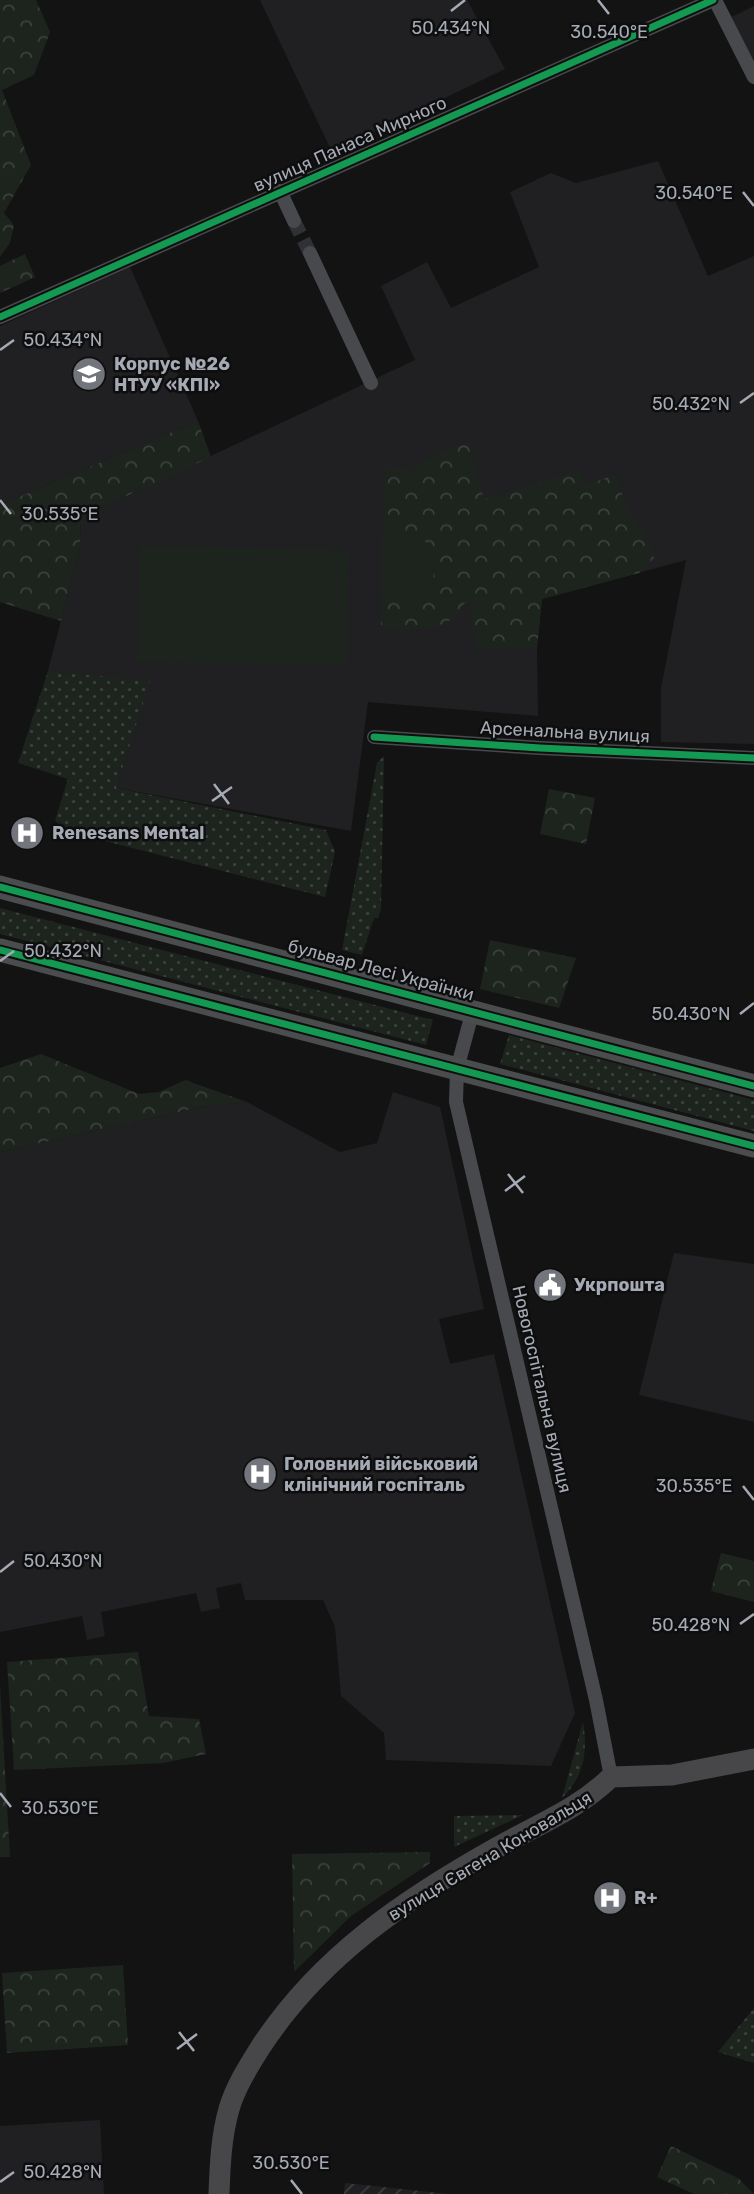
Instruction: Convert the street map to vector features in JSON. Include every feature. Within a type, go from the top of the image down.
[{"type":"main road","name":"бульвар Лесі Українки","points":[[0,887],[754,1086]]},
{"type":"main road","points":[[0,950],[754,1146]]},
{"type":"main road","points":[[611,1777],[672,1775],[754,1759]]},
{"type":"main road","name":"вулиця Євгена Коновальця","points":[[219,2194],[220,2158],[229,2108],[252,2060],[312,1979],[347,1947],[426,1891],[499,1846],[567,1813],[591,1797],[611,1777]]},
{"type":"street","points":[[714,0],[754,77]]},
{"type":"street","name":"вулиця Панаса Мирного","points":[[0,317],[714,0]]},
{"type":"street","points":[[280,191],[294,221]]},
{"type":"street","points":[[310,253],[371,383]]},
{"type":"street","name":"Арсенальна вулиця","points":[[374,737],[754,758]]},
{"type":"street","name":"Новогоспітальна вулиця","points":[[473,1010],[457,1069],[456,1101],[596,1700],[611,1777]]},
{"type":"shaded area","points":[[260,0],[467,0],[505,69],[332,152]]},
{"type":"shaded area","points":[[754,6],[754,77],[725,20]]},
{"type":"shaded area","points":[[658,161],[708,276],[754,256],[754,744],[661,742],[661,688],[686,560],[542,599],[537,648],[538,716],[368,702],[351,831],[116,788],[149,682],[48,671],[80,546],[81,517],[415,360],[381,286],[427,262],[451,308],[539,267],[510,192],[551,173],[576,183]]},
{"type":"shaded area","name":"Корпус №26 НТУУ «КПІ»","points":[[130,267],[198,421],[0,505],[0,326]]},
{"type":"shaded area","name":"Головний військовий клінічний госпіталь","points":[[393,1092],[440,1107],[484,1309],[439,1319],[450,1364],[494,1354],[575,1713],[551,1766],[386,1760],[384,1733],[341,1696],[335,1627],[323,1600],[245,1600],[241,1583],[216,1588],[220,1608],[201,1612],[196,1593],[101,1612],[105,1636],[87,1640],[82,1616],[0,1632],[0,1152],[201,1107],[247,1102],[340,1152],[377,1143]]},
{"type":"shaded area","points":[[674,1253],[754,1264],[754,1422],[639,1395]]},
{"type":"shaded area","points":[[100,2120],[104,2194],[0,2194],[0,2126]]},
{"type":"shaded area","points":[[345,2183],[449,2194],[344,2194]]},
{"type":"green space","points":[[0,0],[36,0],[50,32],[34,75],[2,90],[31,165],[4,213],[14,225],[10,243],[0,257]]},
{"type":"green space","points":[[25,254],[35,277],[0,293],[0,266]]},
{"type":"green space","points":[[198,421],[211,457],[81,517],[80,546],[61,621],[0,602],[0,505]]},
{"type":"green space","points":[[468,442],[484,499],[580,471],[586,486],[615,474],[631,518],[643,531],[654,558],[639,573],[542,599],[537,648],[476,649],[470,603],[465,603],[449,621],[429,628],[381,629],[386,466],[414,471],[432,456]]},
{"type":"green space","points":[[420,532],[433,556],[434,595],[382,596],[382,535]]},
{"type":"green space","points":[[140,546],[348,550],[346,665],[138,662]]},
{"type":"green space","points":[[48,671],[150,681],[116,788],[326,830],[335,852],[325,897],[62,830],[55,820],[68,779],[18,763]]},
{"type":"green space","points":[[384,756],[381,909],[378,918],[374,918],[362,955],[342,950],[377,763]]},
{"type":"green space","points":[[549,789],[595,798],[586,844],[540,834]]},
{"type":"green space","points":[[0,908],[433,1020],[426,1045],[0,934]]},
{"type":"green space","points":[[490,940],[576,958],[559,1008],[480,989]]},
{"type":"green space","points":[[509,1035],[754,1100],[754,1131],[500,1064]]},
{"type":"green space","points":[[41,1054],[139,1094],[159,1092],[185,1080],[247,1102],[201,1107],[0,1152],[0,1068]]},
{"type":"green space","points":[[721,1553],[754,1561],[754,1602],[711,1591]]},
{"type":"green space","points":[[138,1652],[149,1716],[199,1719],[206,1754],[163,1763],[14,1770],[7,1662]]},
{"type":"green space","points":[[0,1685],[10,1857],[0,1857]]},
{"type":"green space","points":[[583,1722],[583,1763],[575,1781],[562,1798]]},
{"type":"green space","points":[[523,1815],[454,1847],[454,1816]]},
{"type":"green space","points":[[430,1852],[430,1863],[351,1916],[294,1972],[292,1854]]},
{"type":"green space","points":[[123,1965],[128,2045],[7,2053],[2,1973]]},
{"type":"green space","points":[[754,2008],[754,2063],[718,2052]]},
{"type":"green space","points":[[671,2146],[738,2178],[754,2194],[694,2194],[657,2177]]},
{"type":"tunnel","points":[[294,221],[310,253]]},
{"type":"cycle path","points":[[0,317],[713,0]]},
{"type":"cycle path","points":[[374,737],[754,758]]},
{"type":"cycle path","points":[[0,887],[754,1086]]},
{"type":"cycle path","points":[[0,950],[754,1146]]},
{"type":"place","name":"Корпус №26 НТУУ «КПІ»","points":[[89,374]]},
{"type":"place","name":"Renesans Mental","points":[[27,833]]},
{"type":"place","name":"Укрпошта","points":[[550,1285]]},
{"type":"place","name":"Головний військовий клінічний госпіталь","points":[[260,1474]]},
{"type":"place","name":"R+","points":[[610,1898]]}]
